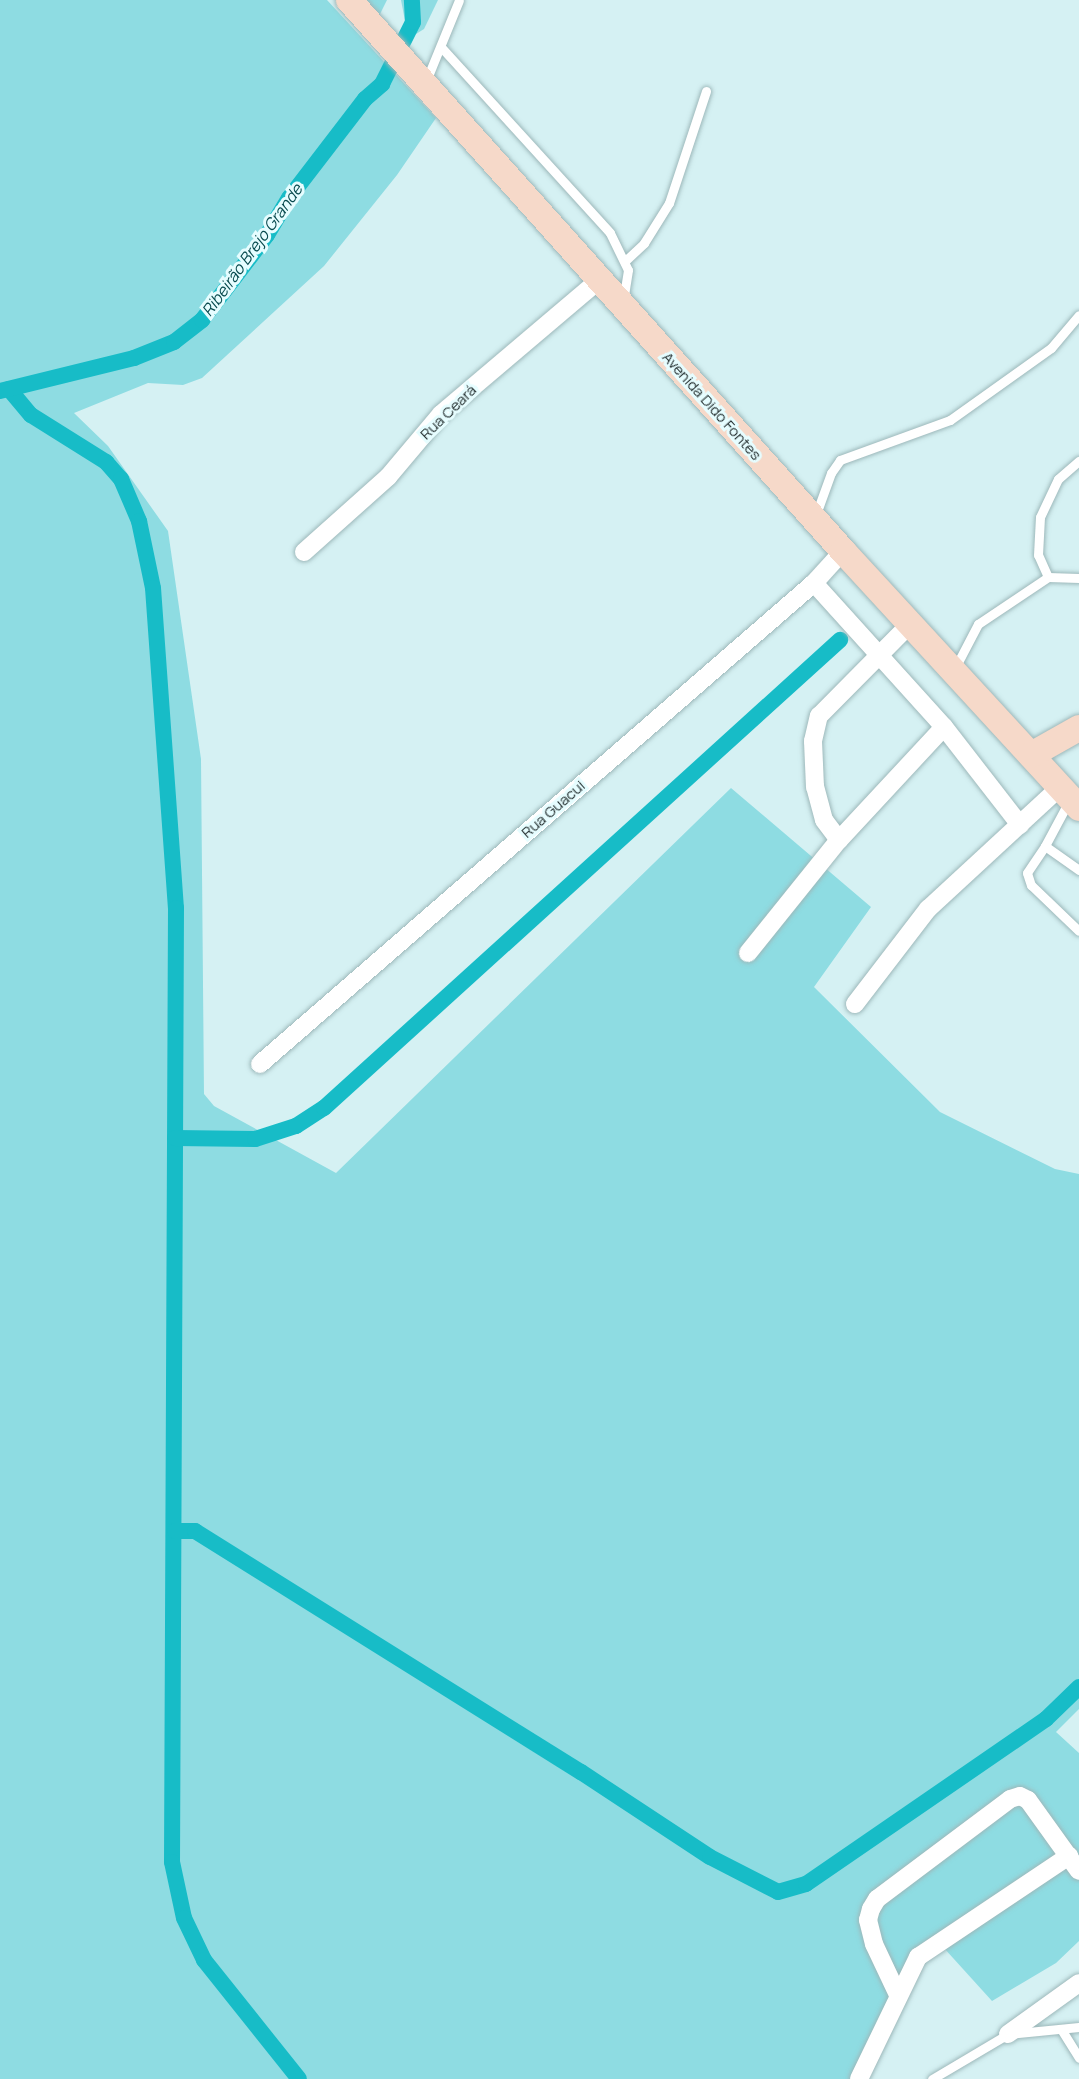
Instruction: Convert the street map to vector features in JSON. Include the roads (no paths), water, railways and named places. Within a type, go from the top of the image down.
[{"type":"street","name":"Avenida Dido Fontes","points":[[349,0],[814,519],[1069,798]]},
{"type":"street","name":"Rua Ceará","points":[[304,552],[388,477],[441,414],[599,280]]},
{"type":"street","name":"Rua Guacui","points":[[260,1064],[814,583],[843,551]]},
{"type":"street","points":[[814,583],[944,728],[1020,825]]},
{"type":"street","points":[[839,840],[824,820],[815,787],[813,741],[819,716],[879,658],[910,624]]},
{"type":"street","points":[[748,953],[839,840],[944,728]]},
{"type":"street","points":[[1031,756],[1079,728]]},
{"type":"street","points":[[855,1004],[928,909],[1020,825],[1069,798]]},
{"type":"street","points":[[859,2079],[918,1958],[933,1945],[1074,1864],[1028,1800],[1020,1796],[1010,1799],[877,1899],[867,1920],[874,1944],[898,1995]]},
{"type":"street","points":[[1008,2034],[1079,1983]]},
{"type":"lane","points":[[417,78],[441,47],[459,0]]},
{"type":"lane","points":[[441,47],[610,233],[625,261],[628,286],[622,305]]},
{"type":"lane","points":[[625,261],[644,243],[669,203],[706,91]]},
{"type":"lane","points":[[814,519],[831,472],[840,460],[950,420],[1051,348],[1079,315]]},
{"type":"lane","points":[[1048,577],[1038,555],[1040,517],[1058,479],[1079,462]]},
{"type":"lane","points":[[953,671],[978,624],[1048,577],[1079,578]]},
{"type":"lane","points":[[1069,798],[1045,846],[1027,873],[1029,879],[1079,931]]},
{"type":"lane","points":[[1045,846],[1079,870]]},
{"type":"lane","points":[[932,2079],[1008,2034],[1079,2027]]},
{"type":"lane","points":[[1061,2029],[1079,2058]]},
{"type":"waterway","name":"Ribeirão Brejo Grande","points":[[0,391],[134,358],[174,342],[202,320],[267,235],[289,198],[365,99],[382,84],[413,22],[412,0]]},
{"type":"waterway","points":[[9,389],[31,415],[106,462],[121,479],[139,521],[153,588],[176,908],[172,1862],[184,1918],[204,1960],[299,2079]]},
{"type":"waterway","points":[[175,1138],[255,1139],[296,1126],[324,1108],[840,640]]},
{"type":"waterway","points":[[175,1531],[195,1531],[581,1772],[710,1857],[778,1892],[806,1884],[1046,1719],[1079,1687]]}]
